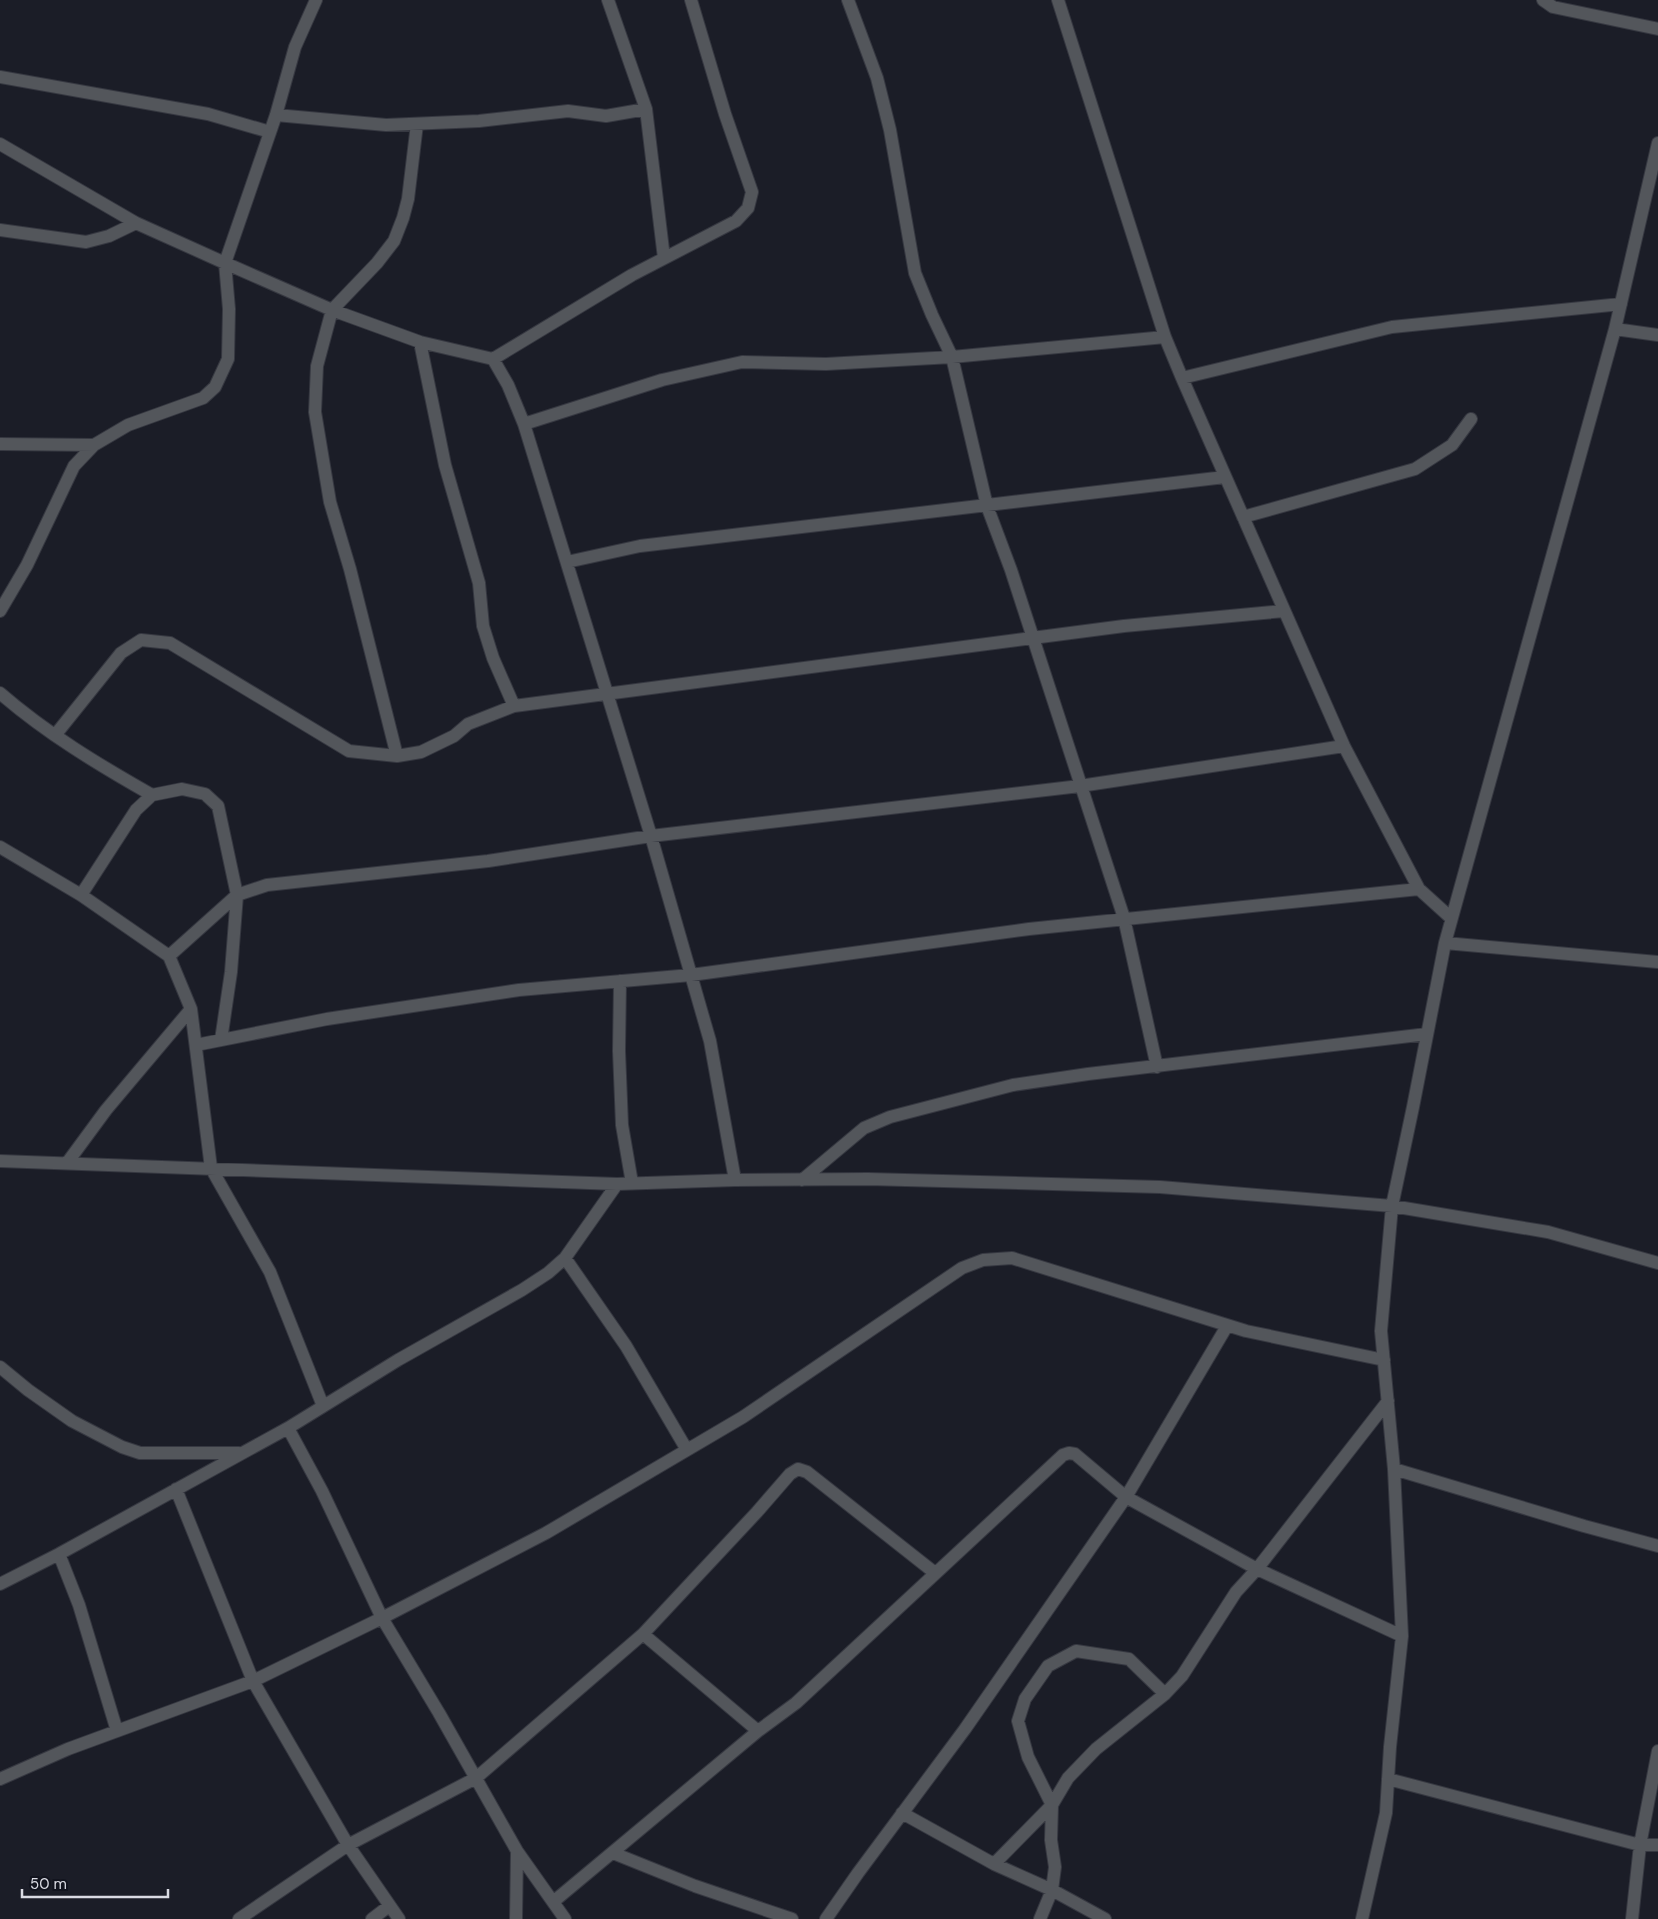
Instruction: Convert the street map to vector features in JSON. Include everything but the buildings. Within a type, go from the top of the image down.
[{"type":"street","points":[[0,611],[26,565],[74,466],[94,445],[128,425],[203,398],[215,387],[228,359],[229,309],[225,263],[276,115],[295,47],[316,0]]},
{"type":"street","points":[[608,0],[646,109],[664,258]]},
{"type":"street","points":[[0,144],[136,223],[332,310],[420,342],[492,359],[632,275],[736,222],[748,208],[752,192],[725,114],[691,0]]},
{"type":"street","points":[[848,0],[878,78],[890,130],[915,273],[952,357],[987,506],[1011,570],[1124,918],[1157,1067]]},
{"type":"street","points":[[1058,0],[1165,337],[1182,378],[1344,746],[1419,889],[1451,918]]},
{"type":"street","points":[[1542,0],[1553,7],[1658,29]]},
{"type":"street","points":[[0,77],[208,114],[270,132]]},
{"type":"street","points":[[276,115],[386,125],[479,121],[568,111],[606,116],[646,109]]},
{"type":"street","points":[[397,756],[350,569],[330,502],[315,412],[317,366],[332,310],[378,263],[394,241],[408,198],[418,124]]},
{"type":"street","points":[[1362,1919],[1386,1813],[1390,1747],[1402,1636],[1394,1469],[1381,1331],[1392,1206],[1451,918],[1615,329],[1658,143]]},
{"type":"street","points":[[0,230],[86,242],[110,236],[136,223]]},
{"type":"street","points":[[1182,378],[1392,327],[1621,304]]},
{"type":"street","points":[[1615,329],[1658,335]]},
{"type":"street","points":[[524,424],[662,380],[742,362],[826,364],[952,357],[1165,337]]},
{"type":"street","points":[[420,342],[445,465],[479,583],[483,626],[493,658],[514,706]]},
{"type":"street","points":[[492,359],[508,386],[524,424],[651,836],[710,1041],[736,1180]]},
{"type":"street","points":[[1243,517],[1414,469],[1452,445],[1471,419]]},
{"type":"street","points":[[0,444],[94,445]]},
{"type":"street","points":[[567,562],[640,546],[1226,477]]},
{"type":"street","points":[[56,734],[121,653],[141,640],[170,644],[349,751],[397,756],[421,752],[454,736],[468,724],[514,706],[1124,626],[1284,611]]},
{"type":"street","points":[[0,693],[14,705],[97,763],[152,794]]},
{"type":"street","points":[[169,956],[237,896],[267,885],[488,861],[651,836],[1080,786],[1344,746]]},
{"type":"street","points":[[81,895],[136,810],[152,794],[182,789],[205,794],[218,806],[237,896],[231,972],[221,1040]]},
{"type":"street","points":[[0,847],[81,895],[169,956],[191,1008],[211,1168],[270,1272],[323,1406]]},
{"type":"street","points":[[196,1044],[327,1019],[519,990],[691,975],[1019,930],[1419,889]]},
{"type":"street","points":[[1445,943],[1655,959]]},
{"type":"street","points":[[620,982],[619,1051],[622,1125],[632,1183]]},
{"type":"street","points":[[67,1163],[106,1110],[191,1008]]},
{"type":"street","points":[[802,1180],[864,1128],[890,1117],[1013,1085],[1088,1074],[1427,1034]]},
{"type":"street","points":[[0,1161],[617,1184],[736,1180],[868,1180],[1160,1187],[1392,1206],[1548,1232],[1658,1263]]},
{"type":"street","points":[[0,1584],[59,1554],[288,1428],[398,1360],[522,1290],[548,1273],[565,1258],[617,1184]]},
{"type":"street","points":[[565,1258],[626,1346],[687,1450]]},
{"type":"street","points":[[0,1780],[68,1749],[253,1681],[382,1618],[546,1533],[743,1417],[962,1268],[983,1260],[1012,1258],[1246,1332],[1384,1360]]},
{"type":"street","points":[[826,1919],[858,1872],[965,1729],[1126,1497],[1227,1326]]},
{"type":"street","points":[[0,1367],[28,1390],[72,1421],[122,1447],[140,1453],[242,1453]]},
{"type":"street","points":[[994,1864],[1052,1805],[1068,1778],[1096,1749],[1165,1694],[1182,1676],[1236,1592],[1257,1569],[1388,1401]]},
{"type":"street","points":[[288,1428],[322,1491],[382,1618],[440,1713],[517,1851],[565,1919]]},
{"type":"street","points":[[554,1902],[758,1730],[796,1703],[1063,1455],[1068,1453],[1075,1454],[1126,1497],[1257,1569],[1402,1636]]},
{"type":"street","points":[[1394,1469],[1584,1526],[1658,1546]]},
{"type":"street","points":[[239,1919],[348,1845],[476,1778],[643,1634],[790,1474],[798,1470],[807,1472],[935,1573]]},
{"type":"street","points":[[176,1489],[253,1681],[348,1845],[399,1919]]},
{"type":"street","points":[[59,1554],[79,1605],[117,1731]]},
{"type":"street","points":[[643,1634],[758,1730]]},
{"type":"street","points":[[1040,1919],[1052,1890],[1055,1867],[1050,1840],[1052,1805],[1028,1757],[1018,1721],[1025,1699],[1048,1666],[1076,1652],[1129,1659],[1165,1694]]},
{"type":"street","points":[[1632,1919],[1640,1845],[1658,1752]]},
{"type":"street","points":[[1388,1779],[1640,1845],[1658,1845]]},
{"type":"street","points":[[902,1813],[994,1864],[1052,1890],[1105,1919]]},
{"type":"street","points":[[516,1919],[517,1851]]},
{"type":"street","points":[[613,1853],[696,1886],[792,1919]]},
{"type":"street","points":[[372,1919],[389,1906]]}]
